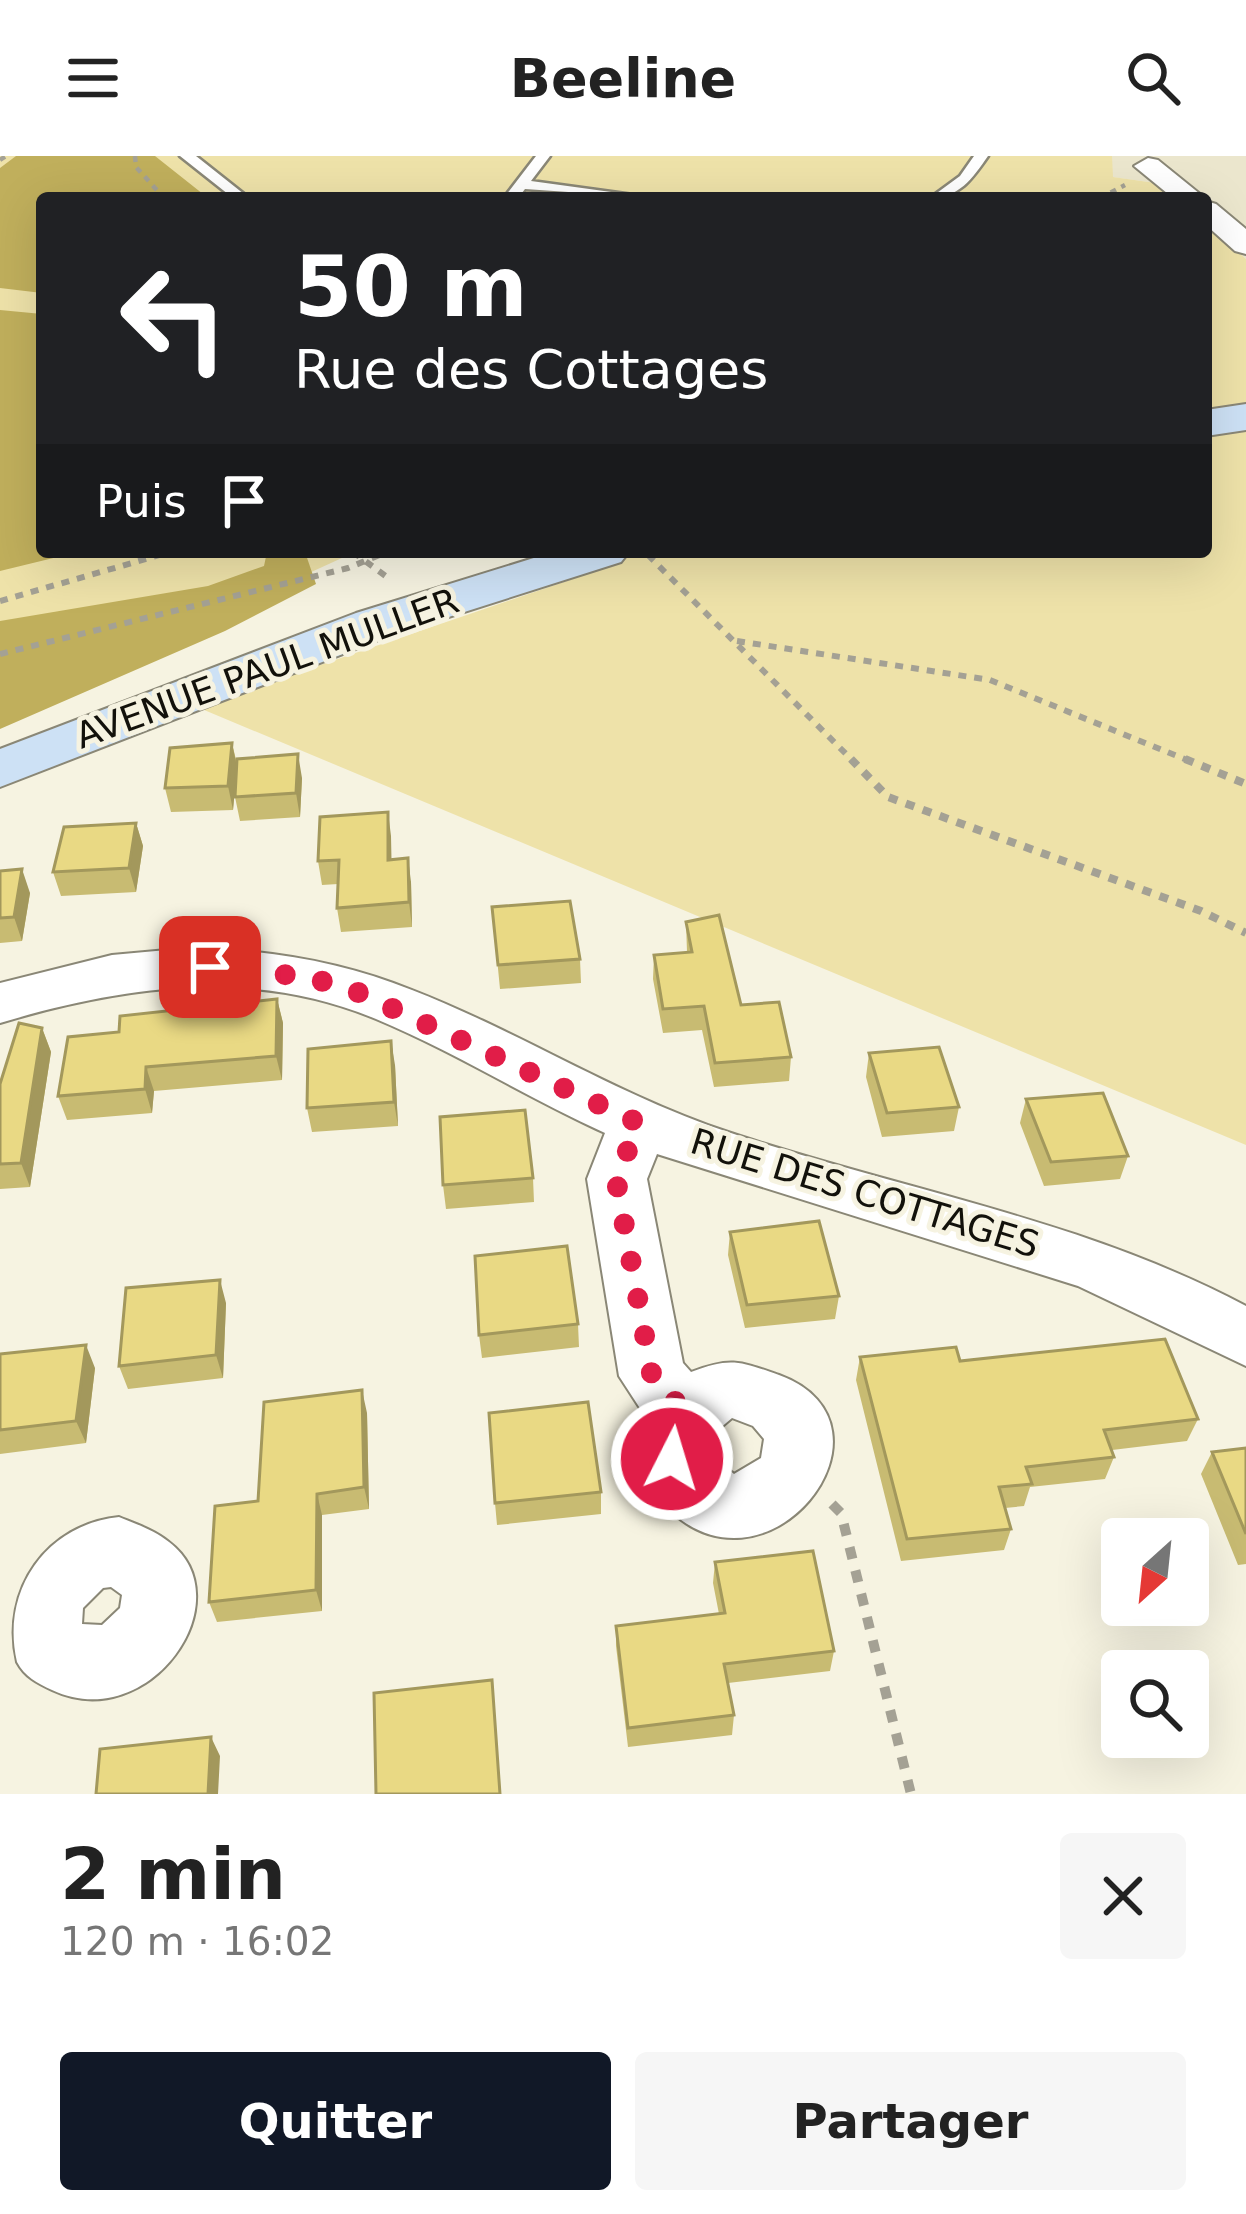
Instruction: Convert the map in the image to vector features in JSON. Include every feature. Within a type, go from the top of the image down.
[{"type":"main road","points":[[1212,422],[1246,417]]},
{"type":"main road","name":"AVENUE PAUL MULLER","points":[[0,769],[354,632],[609,558]]},
{"type":"street","points":[[1148,166],[1184,192]]},
{"type":"street","points":[[1212,215],[1246,245]]},
{"type":"street","name":"RUE DES COTTAGES","points":[[0,1003],[89,976],[151,969],[210,967],[308,977],[403,1009],[639,1123],[1089,1261],[1246,1338]]},
{"type":"street","points":[[639,1123],[616,1179],[652,1376],[683,1410]]},
{"type":"street","points":[[732,1388],[760,1393],[783,1409],[798,1432],[800,1458],[795,1471],[789,1483],[768,1499],[739,1506],[710,1500],[686,1483],[672,1459],[672,1432],[683,1410],[705,1394],[732,1388]]},
{"type":"lane","points":[[187,156],[234,192]]},
{"type":"lane","points":[[515,192],[543,156]]},
{"type":"lane","points":[[946,192],[965,179],[981,156]]},
{"type":"lane","points":[[521,184],[594,192]]},
{"type":"path","points":[[135,156],[136,166],[159,192]]},
{"type":"path","points":[[0,601],[149,558]]},
{"type":"path","points":[[0,654],[372,558]]},
{"type":"path","points":[[632,558],[735,641],[888,797],[1201,911],[1246,933]]},
{"type":"path","points":[[735,641],[990,680],[1246,784]]},
{"type":"path","points":[[795,1471],[841,1513],[911,1794]]},
{"type":"shaded area","points":[[0,156],[1112,156],[1113,177],[1163,184],[1172,192],[36,192],[36,558],[342,558],[0,715]]},
{"type":"shaded area","points":[[16,156],[155,156],[200,192],[36,192],[36,292],[0,288],[0,168]]},
{"type":"shaded area","points":[[1112,156],[1246,156],[1246,259],[1212,228],[1212,192],[1172,192],[1163,184],[1112,177]]},
{"type":"shaded area","points":[[1212,228],[1246,259],[1246,1145],[197,707],[605,568],[602,558],[1212,558]]},
{"type":"shaded area","points":[[0,310],[36,313],[36,558],[53,558],[0,571]]},
{"type":"shaded area","points":[[266,558],[307,558],[316,584],[225,631],[0,729],[0,621],[208,586],[264,566]]},
{"type":"building","points":[[232,743],[228,786],[165,788],[170,748]]},
{"type":"building","points":[[298,754],[296,793],[235,797],[237,759]]},
{"type":"building","points":[[388,812],[388,860],[408,858],[409,902],[337,908],[339,860],[318,861],[320,817]]},
{"type":"building","points":[[136,823],[129,868],[53,872],[64,827]]},
{"type":"building","points":[[22,869],[14,917],[0,918],[0,871]]},
{"type":"building","points":[[570,901],[580,959],[498,965],[492,907]]},
{"type":"building","points":[[719,915],[741,1005],[779,1002],[791,1057],[715,1063],[704,1006],[663,1009],[654,955],[692,952],[686,922]]},
{"type":"building","points":[[277,999],[276,1056],[146,1067],[145,1089],[58,1096],[68,1037],[119,1032],[120,1016]]},
{"type":"building","points":[[19,1023],[42,1028],[21,1163],[0,1164],[0,1084]]},
{"type":"building","points":[[391,1041],[394,1102],[307,1108],[308,1049]]},
{"type":"building","points":[[939,1047],[959,1107],[887,1113],[869,1053]]},
{"type":"building","points":[[1103,1093],[1128,1156],[1051,1162],[1026,1099]]},
{"type":"building","points":[[525,1110],[533,1178],[443,1185],[440,1117]]},
{"type":"building","points":[[819,1221],[839,1296],[747,1305],[730,1232]]},
{"type":"building","points":[[567,1246],[578,1324],[479,1335],[475,1256]]},
{"type":"building","points":[[220,1280],[216,1355],[119,1366],[126,1288]]},
{"type":"building","points":[[1165,1339],[1198,1419],[1104,1430],[1114,1457],[1026,1467],[1032,1484],[999,1487],[1011,1529],[907,1539],[860,1357],[956,1347],[960,1361]]},
{"type":"building","points":[[86,1345],[76,1421],[0,1430],[0,1354]]},
{"type":"building","points":[[362,1390],[364,1487],[317,1494],[316,1590],[209,1602],[215,1506],[258,1501],[264,1402]]},
{"type":"building","points":[[588,1402],[601,1492],[495,1503],[489,1413]]},
{"type":"building","points":[[1246,1448],[1246,1534],[1212,1452]]},
{"type":"building","points":[[813,1551],[834,1651],[724,1664],[734,1715],[628,1728],[616,1626],[725,1613],[715,1562]]},
{"type":"building","points":[[492,1680],[500,1794],[376,1794],[374,1693]]},
{"type":"building","points":[[211,1737],[208,1794],[96,1794],[100,1749]]},
{"type":"route","points":[[210,967],[308,977],[355,991],[403,1009],[639,1123],[616,1179],[652,1376],[683,1410],[672,1432],[672,1459]]}]
